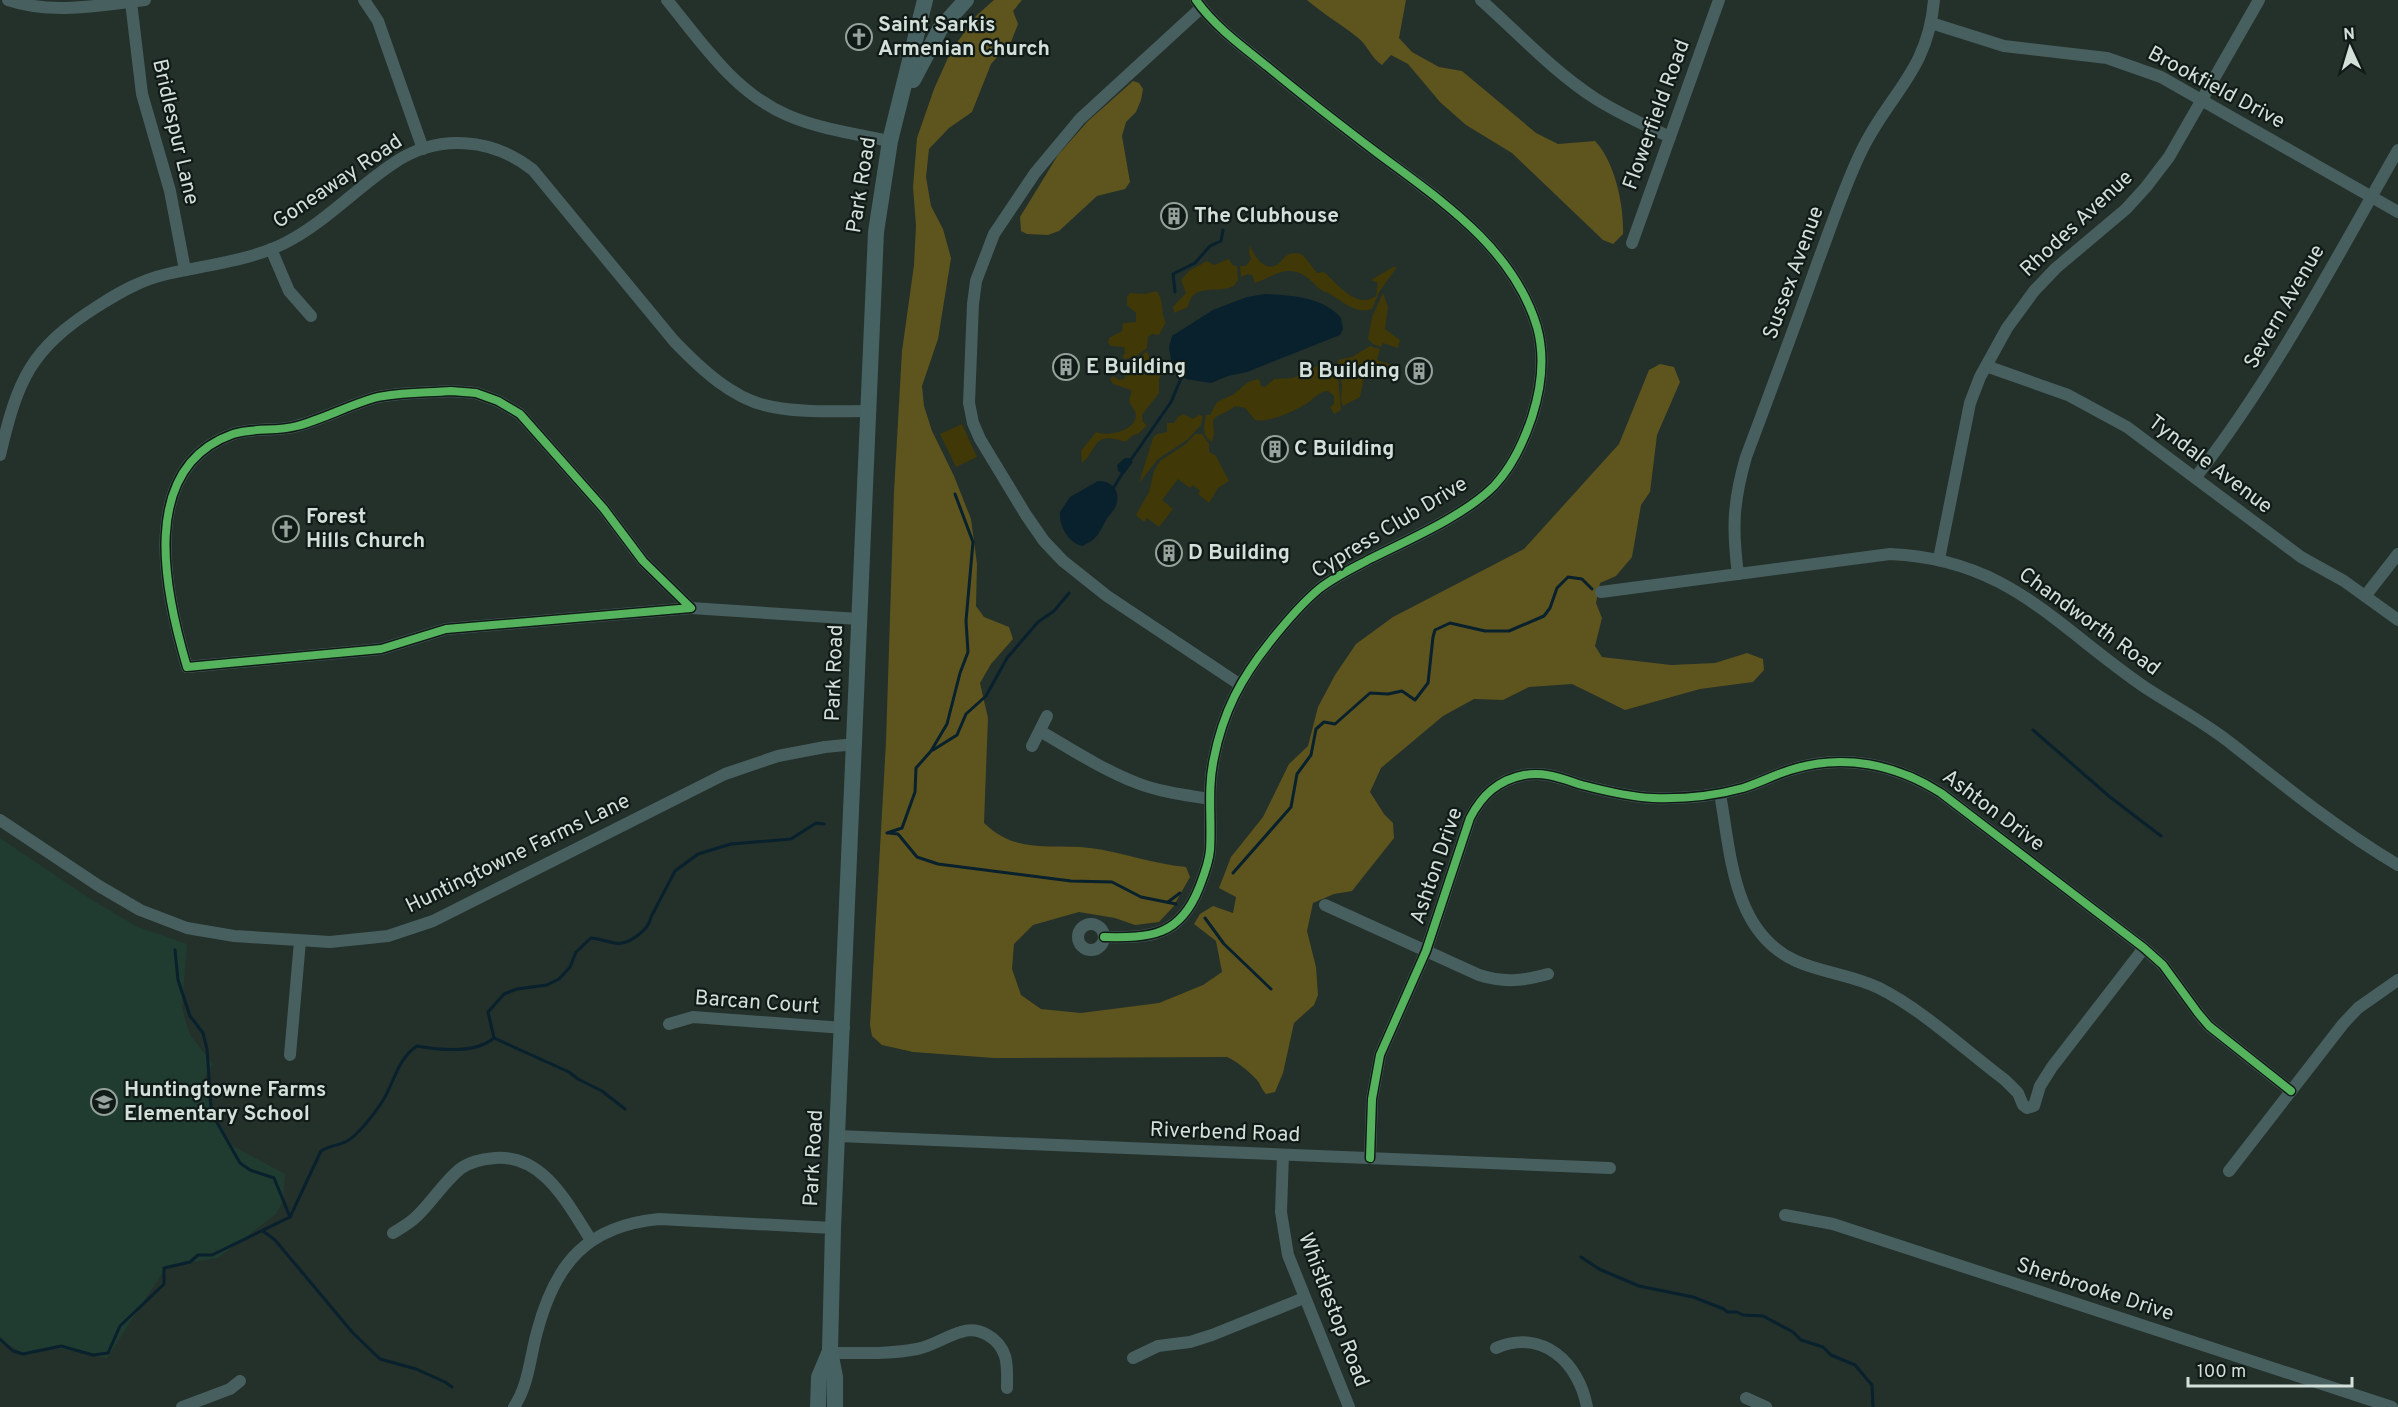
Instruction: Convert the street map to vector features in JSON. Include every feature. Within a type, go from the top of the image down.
[{"type":"main road","name":"Park Road","points":[[835,1407],[836,1377],[830,1352],[834,1228],[876,232],[890,141],[925,0]]},
{"type":"main road","points":[[895,120],[926,53],[950,16],[966,0]]},
{"type":"main road","name":"Park Road","points":[[818,1407],[819,1377],[830,1352]]},
{"type":"street","points":[[8,0],[37,7],[55,8],[145,0]]},
{"type":"street","points":[[364,0],[378,21],[423,149]]},
{"type":"street","points":[[667,0],[724,69],[756,98],[786,115],[806,122],[890,141]]},
{"type":"street","points":[[1481,0],[1594,98],[1621,114],[1670,136]]},
{"type":"street","name":"Flowerfield Road","points":[[1632,243],[1719,0]]},
{"type":"street","name":"Sussex Avenue","points":[[1738,573],[1733,523],[1737,486],[1746,457],[1850,175],[1875,128],[1916,66],[1931,23],[1934,0]]},
{"type":"street","name":"Rhodes Avenue","points":[[1939,560],[1970,403],[1986,366],[2007,328],[2034,291],[2067,257],[2126,208],[2156,176],[2259,0]]},
{"type":"street","name":"Bridlespur Lane","points":[[131,2],[142,94],[170,191],[185,270]]},
{"type":"street","points":[[1199,4],[1080,120],[1035,173],[994,234],[976,281],[969,403],[973,423],[980,439],[1044,541],[1068,565],[1107,596],[1239,684]]},
{"type":"street","name":"Cypress Club Drive","points":[[1104,937],[1139,938],[1152,935],[1175,924],[1186,913],[1195,899],[1207,867],[1210,852],[1209,799],[1216,749],[1239,684],[1288,620],[1320,589],[1344,573],[1469,506],[1494,485],[1511,462],[1528,431],[1536,405],[1542,363],[1538,332],[1530,306],[1520,285],[1485,241],[1435,196],[1242,47],[1199,4]]},
{"type":"street","name":"Brookfield Drive","points":[[1931,23],[2004,46],[2107,58],[2161,77],[2398,212]]},
{"type":"street","name":"Goneaway Road","points":[[0,455],[26,373],[47,344],[77,319],[129,287],[148,279],[271,249],[307,231],[394,163],[423,149],[452,143],[487,146],[518,159],[533,170],[674,341],[698,366],[729,389],[772,407],[867,411]]},
{"type":"street","name":"Severn Avenue","points":[[2196,477],[2272,371],[2398,150]]},
{"type":"street","points":[[271,249],[289,291],[311,316]]},
{"type":"street","name":"Tyndale Avenue","points":[[1986,366],[2031,380],[2091,407],[2127,428],[2301,557],[2366,595],[2398,620]]},
{"type":"street","points":[[691,609],[643,561],[604,509],[520,414],[498,401],[476,393],[451,391],[375,398],[294,427],[234,434],[211,445],[194,458],[175,486],[168,517],[166,559],[173,618],[187,667],[381,650],[446,629],[691,609],[859,619]]},
{"type":"street","points":[[2366,595],[2398,554]]},
{"type":"street","name":"Chandworth Road","points":[[1601,592],[1863,556],[1899,555],[1939,560],[1969,567],[2026,597],[2146,688],[2198,720],[2269,775],[2398,865]]},
{"type":"street","points":[[1032,746],[1047,716]]},
{"type":"street","points":[[1040,731],[1113,773],[1130,780],[1167,792],[1209,799]]},
{"type":"street","name":"Huntingtowne Farms Lane","points":[[0,819],[99,886],[140,910],[168,922],[209,933],[300,941],[360,941],[404,932],[457,910],[725,774],[778,756],[855,744]]},
{"type":"street","name":"Ashton Drive","points":[[1370,1158],[1372,1099],[1380,1055],[1426,951],[1470,818],[1483,798],[1500,784],[1514,777],[1544,774],[1629,796],[1671,799],[1720,794],[1791,769],[1826,763],[1871,764],[1911,776],[1941,793],[2144,948],[2163,965],[2209,1026],[2291,1091]]},
{"type":"street","points":[[1720,794],[1742,901],[1753,924],[1770,943],[1798,962],[1861,980],[1898,999],[2005,1080],[2018,1093],[2027,1108],[2034,1106],[2040,1086],[2052,1067],[2144,948]]},
{"type":"street","points":[[1325,905],[1479,975],[1495,980],[1525,980],[1548,974]]},
{"type":"street","points":[[290,1055],[300,941]]},
{"type":"street","points":[[2229,1171],[2358,1008],[2398,980]]},
{"type":"street","name":"Barcan Court","points":[[669,1024],[693,1017],[843,1028]]},
{"type":"street","name":"Riverbend Road","points":[[838,1136],[1610,1168]]},
{"type":"street","name":"Whistlestop Road","points":[[1283,1155],[1281,1212],[1288,1255],[1349,1407]]},
{"type":"street","points":[[393,1233],[415,1218],[448,1181],[465,1166],[478,1160],[498,1157],[526,1163],[544,1174],[591,1240]]},
{"type":"street","name":"Sherbrooke Drive","points":[[1785,1215],[1833,1224],[2392,1407]]},
{"type":"street","points":[[514,1407],[526,1380],[537,1332],[554,1281],[570,1258],[591,1240],[618,1227],[638,1221],[658,1220],[834,1228]]},
{"type":"street","points":[[1133,1358],[1158,1346],[1190,1342],[1212,1335],[1304,1298]]},
{"type":"street","points":[[830,1352],[914,1349],[939,1342],[961,1332],[981,1332],[999,1344],[1004,1353],[1008,1373],[1007,1388]]},
{"type":"street","points":[[1496,1348],[1505,1344],[1525,1342],[1539,1345],[1553,1352],[1573,1368],[1583,1388],[1587,1407]]},
{"type":"street","points":[[182,1407],[230,1389],[240,1381]]},
{"type":"street","points":[[1746,1398],[1766,1407]]},
{"type":"shaded area","points":[[994,0],[1022,0],[1013,11],[1018,24],[1011,42],[991,64],[972,112],[949,128],[929,149],[926,177],[931,206],[943,229],[951,258],[938,339],[922,386],[924,406],[932,431],[954,476],[971,519],[977,564],[976,606],[984,617],[1009,627],[1013,639],[991,664],[980,683],[988,718],[984,823],[996,833],[1021,844],[1102,850],[1186,867],[1190,877],[1173,907],[1159,922],[1135,925],[1115,918],[1079,912],[1033,925],[1014,944],[1012,969],[1021,995],[1041,1009],[1081,1013],[1159,1003],[1203,985],[1222,972],[1216,941],[1194,924],[1200,914],[1213,906],[1233,913],[1236,897],[1219,888],[1231,857],[1263,817],[1289,764],[1308,746],[1318,707],[1335,675],[1356,644],[1393,617],[1524,549],[1619,444],[1649,370],[1660,364],[1674,367],[1680,382],[1657,435],[1650,492],[1641,505],[1632,557],[1616,576],[1600,583],[1596,603],[1602,618],[1595,646],[1602,657],[1671,665],[1715,663],[1747,653],[1763,659],[1764,670],[1753,682],[1700,689],[1625,710],[1572,684],[1529,687],[1503,700],[1474,699],[1443,716],[1381,768],[1370,792],[1384,814],[1393,823],[1394,838],[1352,891],[1334,894],[1313,903],[1307,931],[1316,967],[1318,995],[1314,1005],[1294,1023],[1283,1073],[1275,1092],[1266,1094],[1252,1075],[1227,1057],[994,1058],[913,1052],[882,1045],[872,1036],[870,1025],[886,742],[894,492],[902,351],[914,265],[916,226],[913,187],[917,138],[934,89],[951,51],[976,16]]},
{"type":"shaded area","points":[[1307,0],[1406,0],[1399,38],[1412,52],[1439,67],[1462,71],[1536,133],[1558,144],[1595,141],[1608,160],[1617,184],[1622,210],[1623,234],[1613,244],[1603,240],[1512,153],[1466,125],[1440,102],[1408,64],[1391,55],[1382,65],[1360,40]]},
{"type":"shaded area","points":[[1133,81],[1139,83],[1143,89],[1136,112],[1126,122],[1122,136],[1130,182],[1125,189],[1097,196],[1059,231],[1048,235],[1027,234],[1021,231],[1020,217],[1058,155],[1088,121]]},
{"type":"shaded area","points":[[1250,245],[1260,262],[1269,267],[1278,264],[1291,253],[1303,255],[1317,273],[1324,272],[1347,293],[1361,300],[1376,296],[1378,283],[1371,280],[1397,267],[1379,292],[1372,309],[1360,310],[1321,290],[1300,273],[1280,272],[1255,283],[1252,275],[1241,277],[1240,266],[1246,266],[1251,259]]},
{"type":"shaded area","points":[[1229,259],[1232,265],[1237,266],[1238,280],[1234,286],[1200,291],[1190,299],[1188,307],[1174,313],[1173,307],[1186,293],[1181,280],[1189,271],[1207,261],[1214,265]]},
{"type":"shaded area","points":[[1156,291],[1161,298],[1166,322],[1159,335],[1152,334],[1148,337],[1147,348],[1135,357],[1125,359],[1122,357],[1125,353],[1124,347],[1111,346],[1108,343],[1109,338],[1122,331],[1123,323],[1136,322],[1136,313],[1127,305],[1127,297],[1130,293],[1145,294]]},
{"type":"shaded area","points":[[1383,293],[1388,307],[1385,329],[1400,340],[1398,348],[1383,343],[1381,347],[1368,339],[1372,317]]},
{"type":"shaded area","points":[[1370,346],[1380,349],[1377,360],[1392,365],[1387,380],[1374,373],[1365,373],[1360,397],[1343,406],[1338,360],[1352,357]]},
{"type":"shaded area","points":[[1147,351],[1150,359],[1146,364],[1150,366],[1157,364],[1162,374],[1159,378],[1159,393],[1142,415],[1143,422],[1147,425],[1125,442],[1107,438],[1101,440],[1082,463],[1081,451],[1096,432],[1107,434],[1120,432],[1131,426],[1134,421],[1136,414],[1130,401],[1131,390],[1113,384],[1110,379],[1113,376],[1119,380],[1124,379],[1126,374],[1123,362],[1137,359]]},
{"type":"shaded area","points":[[1323,363],[1327,366],[1332,365],[1338,375],[1341,410],[1334,414],[1330,407],[1334,404],[1334,396],[1328,391],[1293,411],[1261,421],[1255,420],[1245,408],[1235,406],[1213,420],[1212,442],[1206,436],[1204,430],[1206,415],[1210,415],[1217,402],[1234,394],[1248,382],[1259,379],[1261,386],[1265,387],[1274,379],[1293,378]]},
{"type":"shaded area","points":[[1183,414],[1193,419],[1199,415],[1203,416],[1201,425],[1187,440],[1158,459],[1139,483],[1153,438],[1157,434],[1167,432],[1167,423],[1174,423]]},
{"type":"shaded area","points":[[962,424],[977,457],[956,467],[940,434]]},
{"type":"shaded area","points":[[1195,434],[1202,434],[1209,444],[1209,452],[1216,456],[1229,481],[1218,488],[1209,503],[1198,494],[1200,491],[1193,485],[1190,488],[1178,479],[1162,500],[1173,509],[1159,527],[1147,518],[1144,522],[1136,515],[1149,492],[1154,471],[1160,461],[1186,444]]},
{"type":"shaded area","name":"Huntingtowne Farms Elementary School","points":[[0,838],[92,900],[138,927],[187,944],[182,1008],[190,1035],[213,1064],[202,1082],[216,1122],[233,1146],[285,1174],[283,1201],[276,1214],[218,1258],[167,1266],[107,1358],[57,1348],[27,1355],[0,1340]]},
{"type":"water","points":[[1265,294],[1296,296],[1316,301],[1334,311],[1341,318],[1343,329],[1340,335],[1247,372],[1211,383],[1186,379],[1176,371],[1172,366],[1169,347],[1172,336],[1213,310],[1247,297]]},
{"type":"water","points":[[1125,458],[1133,462],[1124,474],[1118,471],[1117,465]]},
{"type":"water","points":[[1098,481],[1103,481],[1114,488],[1117,495],[1116,506],[1096,536],[1082,546],[1065,533],[1060,512],[1070,497]]},
{"type":"waterway","points":[[1175,292],[1173,274],[1195,263],[1210,246],[1221,241],[1223,230]]},
{"type":"waterway","points":[[1130,461],[1171,402],[1182,376]]},
{"type":"waterway","points":[[1113,489],[1123,472]]},
{"type":"waterway","points":[[887,833],[902,828],[915,792],[916,768],[931,751],[947,724],[960,673],[968,652],[966,621],[973,542],[955,494]]},
{"type":"waterway","points":[[1233,873],[1291,807],[1297,774],[1311,755],[1316,729],[1324,722],[1335,724],[1370,693],[1388,694],[1402,691],[1415,700],[1428,683],[1435,630],[1450,623],[1485,631],[1509,631],[1544,616],[1550,608],[1557,588],[1568,577],[1582,579],[1592,589]]},
{"type":"waterway","points":[[933,750],[957,735],[966,714],[986,696],[1007,658],[1038,622],[1054,611],[1069,593]]},
{"type":"waterway","points":[[2033,730],[2110,797],[2161,836]]},
{"type":"waterway","points":[[494,1038],[488,1012],[504,994],[517,989],[547,985],[559,979],[570,967],[576,952],[591,938],[620,943],[637,936],[649,922],[675,871],[698,854],[731,844],[791,839],[816,823],[824,824]]},
{"type":"waterway","points":[[889,833],[898,834],[917,857],[938,864],[1071,881],[1112,882],[1141,897],[1176,904]]},
{"type":"waterway","points":[[1168,902],[1180,893]]},
{"type":"waterway","points":[[1205,918],[1224,944],[1271,989]]},
{"type":"waterway","points":[[175,950],[178,980],[190,1016],[203,1033],[207,1049],[211,1107],[215,1119],[240,1163],[250,1170],[274,1178],[290,1217]]},
{"type":"waterway","points":[[494,1038],[569,1072],[602,1091],[625,1109]]},
{"type":"waterway","points":[[0,1339],[13,1351],[23,1354],[61,1346],[93,1355],[108,1353],[120,1326],[164,1284],[164,1268],[190,1262],[198,1255],[212,1255],[290,1217],[321,1151],[347,1141],[371,1118],[410,1051],[417,1046],[436,1049],[467,1049],[477,1047],[494,1038]]},
{"type":"waterway","points":[[263,1231],[275,1240],[353,1333],[380,1359],[416,1369],[452,1387]]},
{"type":"waterway","points":[[1581,1257],[1599,1269],[1639,1286],[1693,1297],[1727,1312],[1763,1316],[1793,1332],[1801,1340],[1823,1347],[1831,1355],[1855,1365],[1872,1385],[1873,1407]]},
{"type":"cycle path","points":[[1104,937],[1136,937],[1162,931],[1183,916],[1191,904],[1209,860],[1212,770],[1222,726],[1242,682],[1270,642],[1293,614],[1325,585],[1350,569],[1452,517],[1494,486],[1511,463],[1525,435],[1540,384],[1541,349],[1537,327],[1526,298],[1511,273],[1492,249],[1449,207],[1239,44],[1211,19],[1196,0]]},
{"type":"cycle path","points":[[451,391],[476,393],[498,401],[520,414],[604,509],[643,561],[691,608],[446,629],[381,649],[187,667],[171,604],[166,536],[170,503],[182,474],[203,451],[233,434],[297,426],[374,398],[451,391]]},
{"type":"cycle path","points":[[1370,1158],[1372,1099],[1380,1055],[1426,951],[1470,818],[1480,802],[1499,785],[1515,777],[1532,774],[1554,776],[1626,795],[1664,798],[1732,791],[1790,770],[1829,762],[1868,764],[1906,775],[1941,793],[2144,948],[2163,965],[2209,1026],[2291,1091]]},
{"type":"place","name":"Saint Sarkis Armenian Church","points":[[859,37]]},
{"type":"place","name":"The Clubhouse","points":[[1174,216]]},
{"type":"place","name":"E Building","points":[[1066,367]]},
{"type":"place","name":"B Building","points":[[1419,371]]},
{"type":"place","name":"C Building","points":[[1275,449]]},
{"type":"place","name":"Forest Hills Church","points":[[286,529]]},
{"type":"place","name":"D Building","points":[[1169,553]]},
{"type":"place","name":"Huntingtowne Farms Elementary School","points":[[104,1102]]}]
